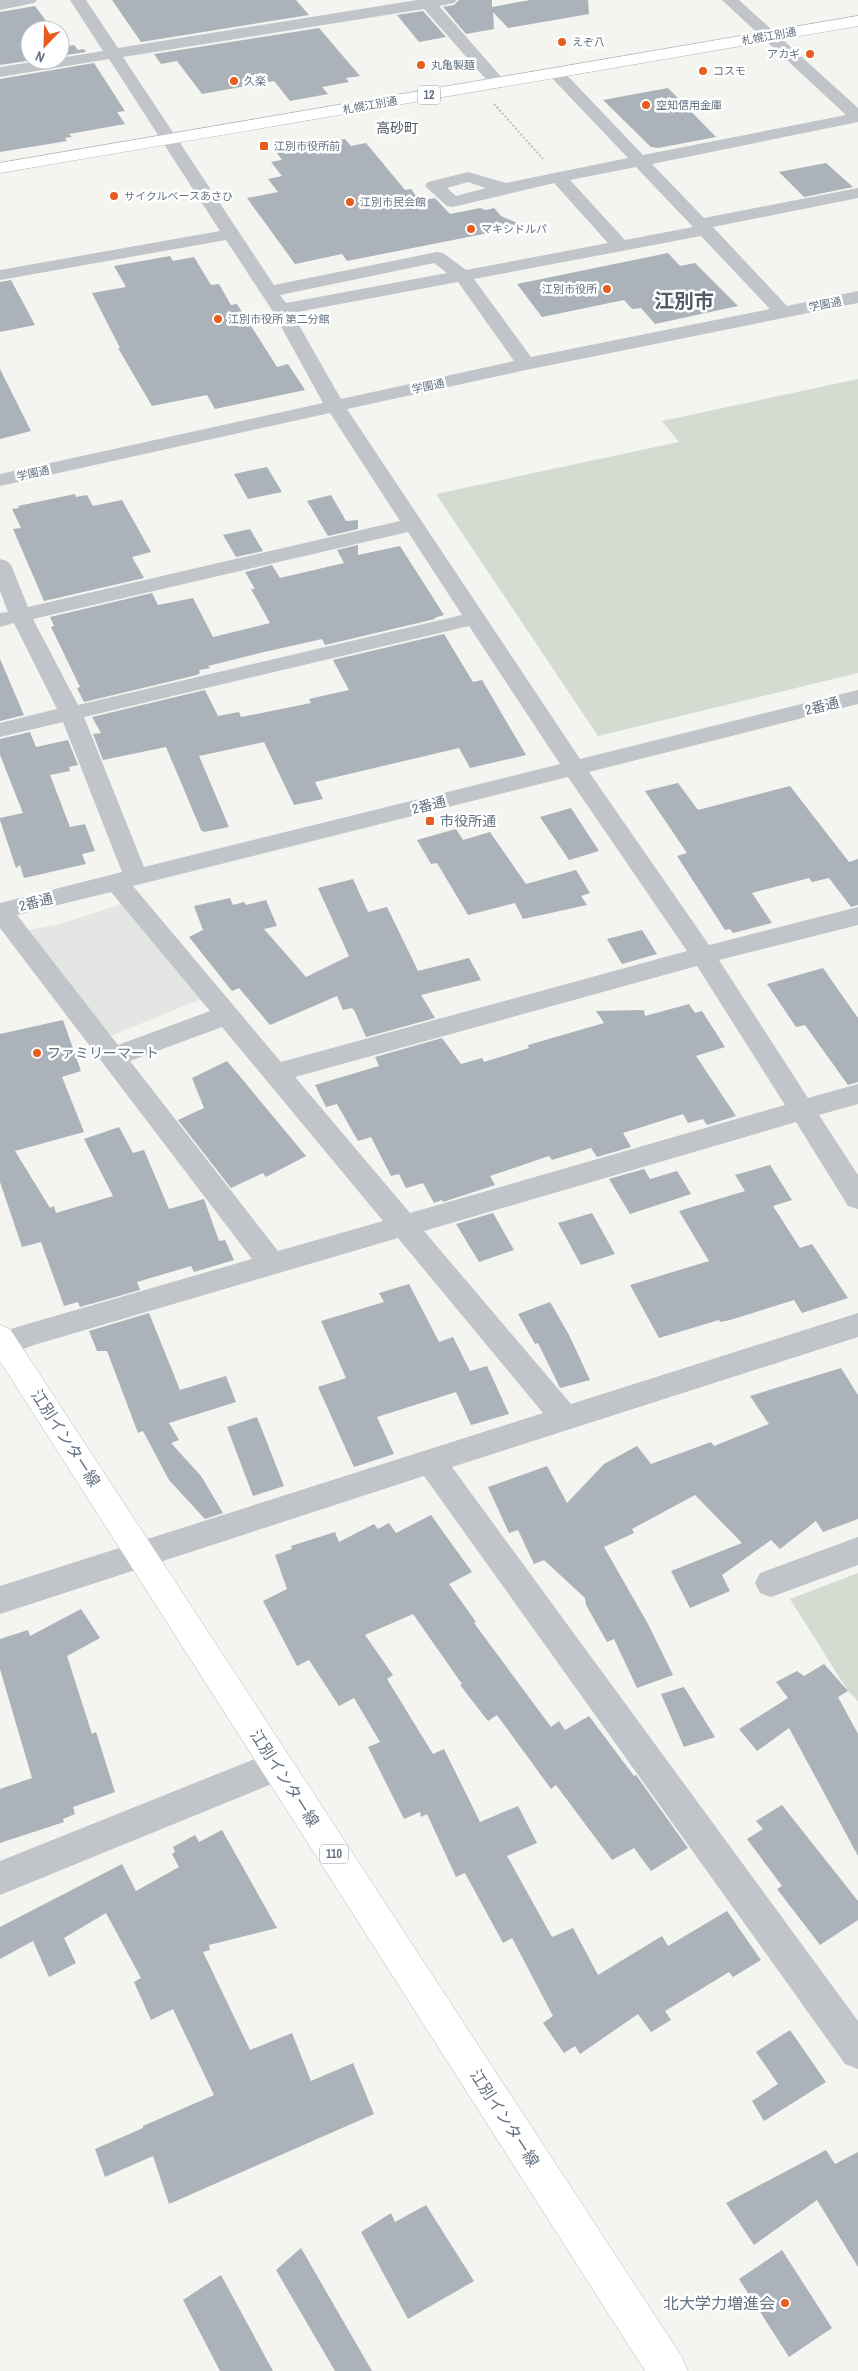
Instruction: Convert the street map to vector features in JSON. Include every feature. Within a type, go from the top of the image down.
[{"type":"main road","name":"札幌江別通","points":[[0,168],[858,21]]},
{"type":"main road","name":"江別インター線","points":[[2,1340],[668,2371]]},
{"type":"street","points":[[0,5],[29,0]]},
{"type":"street","points":[[78,0],[281,310],[335,406],[574,768],[703,955],[858,1198]]},
{"type":"street","points":[[0,72],[427,2],[449,0]]},
{"type":"street","points":[[730,0],[858,117]]},
{"type":"street","points":[[427,2],[498,83]]},
{"type":"street","points":[[556,73],[642,161],[783,312]]},
{"type":"street","points":[[505,188],[858,117]]},
{"type":"street","points":[[559,178],[621,246]]},
{"type":"street","points":[[281,310],[621,246],[858,193]]},
{"type":"street","points":[[0,275],[230,234]]},
{"type":"street","points":[[269,292],[437,257],[463,276],[526,364]]},
{"type":"street","name":"学園通","points":[[0,480],[526,364],[858,297]]},
{"type":"street","points":[[10,618],[414,524]]},
{"type":"street","points":[[0,565],[10,618],[71,714],[126,879],[228,1015],[275,1073],[565,1418]]},
{"type":"street","points":[[0,730],[476,618]]},
{"type":"street","name":"2番通","points":[[0,911],[858,697]]},
{"type":"street","points":[[0,911],[272,1264]]},
{"type":"street","points":[[275,1073],[703,955],[858,916]]},
{"type":"street","points":[[113,1057],[228,1015]]},
{"type":"street","points":[[2,1340],[272,1264],[858,1094]]},
{"type":"street","points":[[0,1600],[141,1553],[858,1325]]},
{"type":"street","points":[[430,1462],[858,2051]]},
{"type":"street","points":[[771,1583],[858,1551]]},
{"type":"street","points":[[0,1878],[277,1766]]},
{"type":"path","points":[[489,98],[546,162]]},
{"type":"shaded area","points":[[858,379],[858,673],[598,736],[436,494],[679,442],[662,421]]},
{"type":"shaded area","points":[[122,904],[204,998],[108,1037],[25,931],[60,924]]},
{"type":"shaded area","points":[[858,1573],[858,1701],[848,1691],[790,1599]]},
{"type":"building","points":[[112,0],[296,0],[309,15],[141,42]]},
{"type":"building","points":[[459,0],[492,0],[492,7],[530,0],[588,0],[589,14],[508,28],[493,12],[494,29],[466,34],[443,7],[454,5]]},
{"type":"building","points":[[35,6],[46,20],[20,20],[20,62],[0,65],[0,12]]},
{"type":"building","points":[[423,11],[446,37],[419,42],[397,15]]},
{"type":"building","points":[[319,28],[360,76],[346,78],[349,82],[322,87],[328,94],[290,101],[274,81],[202,94],[177,61],[161,64],[154,54]]},
{"type":"building","points":[[74,45],[78,50],[84,49],[86,52],[70,54],[70,46]]},
{"type":"building","points":[[94,63],[125,111],[117,112],[125,124],[69,134],[72,137],[65,138],[67,141],[0,152],[0,79],[53,70],[70,70],[70,67]]},
{"type":"building","points":[[668,88],[716,137],[658,148],[651,147],[603,100]]},
{"type":"building","points":[[345,139],[351,146],[366,143],[405,190],[411,189],[420,201],[435,198],[450,214],[480,208],[486,210],[494,208],[501,216],[524,226],[347,261],[342,254],[295,264],[247,198],[278,192],[268,179],[282,176],[271,162],[282,160],[276,152]]},
{"type":"building","points":[[826,163],[853,187],[804,197],[779,172]]},
{"type":"building","name":"江別市役所","points":[[668,253],[680,266],[695,263],[738,306],[655,324],[641,308],[632,309],[624,300],[542,317],[517,284]]},
{"type":"building","points":[[170,256],[173,261],[194,257],[211,285],[219,284],[231,305],[237,304],[277,367],[288,364],[305,390],[215,409],[207,395],[152,406],[118,348],[120,348],[92,293],[126,287],[114,266]]},
{"type":"building","points":[[11,280],[35,325],[0,332],[0,282]]},
{"type":"building","points":[[0,369],[31,431],[0,439]]},
{"type":"building","points":[[267,467],[282,492],[248,499],[234,474]]},
{"type":"building","points":[[75,494],[76,497],[87,495],[93,506],[122,500],[151,552],[132,557],[144,578],[44,601],[13,529],[21,528],[12,509],[19,508],[18,506]]},
{"type":"building","points":[[331,495],[346,521],[358,520],[358,529],[328,536],[307,501]]},
{"type":"building","points":[[250,529],[263,551],[236,557],[223,535]]},
{"type":"building","points":[[358,545],[358,555],[400,546],[444,615],[435,619],[325,645],[322,639],[260,653],[208,666],[210,668],[199,670],[200,673],[197,675],[84,702],[77,688],[80,687],[51,627],[54,626],[50,617],[152,593],[158,605],[193,598],[213,637],[270,623],[251,589],[255,589],[245,572],[272,565],[280,578],[344,563],[337,550]]},
{"type":"building","points":[[444,634],[473,682],[482,680],[526,755],[470,768],[459,748],[315,782],[323,799],[294,805],[264,742],[199,756],[229,827],[204,832],[201,830],[166,747],[103,760],[93,734],[101,733],[92,717],[205,690],[218,716],[239,712],[241,717],[311,703],[309,699],[349,690],[333,660]]},
{"type":"building","points":[[0,659],[24,715],[0,721]]},
{"type":"building","points":[[30,732],[36,747],[68,740],[78,765],[69,767],[70,771],[50,775],[70,827],[85,824],[95,851],[82,854],[86,864],[24,878],[20,865],[16,868],[0,820],[0,818],[23,813],[0,755],[0,739]]},
{"type":"building","points":[[678,783],[698,810],[790,786],[849,862],[858,859],[858,905],[851,907],[829,878],[812,882],[809,878],[752,893],[772,923],[733,933],[730,929],[725,930],[677,856],[687,853],[645,791]]},
{"type":"building","points":[[571,808],[599,851],[569,860],[540,817]]},
{"type":"building","points":[[456,829],[463,840],[490,832],[526,884],[576,870],[590,893],[581,896],[587,905],[523,919],[515,903],[468,915],[437,863],[431,864],[417,840]]},
{"type":"building","points":[[353,879],[368,912],[387,907],[418,971],[469,958],[481,980],[421,995],[435,1018],[366,1037],[355,1012],[352,1008],[343,1010],[337,996],[270,1025],[239,988],[232,991],[189,937],[203,930],[194,906],[230,898],[233,905],[244,902],[246,905],[266,900],[277,926],[264,929],[306,977],[349,956],[318,888]]},
{"type":"building","points":[[642,930],[657,954],[622,964],[607,939]]},
{"type":"building","points":[[823,968],[858,1018],[858,1082],[848,1085],[805,1025],[796,1027],[767,984]]},
{"type":"building","points":[[689,1004],[695,1013],[702,1011],[725,1047],[696,1056],[736,1116],[707,1125],[703,1119],[688,1123],[683,1114],[623,1133],[631,1147],[597,1157],[591,1148],[552,1160],[549,1156],[490,1176],[495,1185],[443,1202],[442,1200],[434,1203],[423,1183],[406,1188],[399,1174],[391,1176],[371,1137],[358,1141],[337,1104],[326,1107],[315,1085],[379,1066],[375,1057],[442,1038],[461,1064],[482,1058],[484,1062],[529,1048],[528,1045],[604,1023],[596,1011],[644,1010],[645,1016]]},
{"type":"building","points":[[63,1020],[81,1071],[62,1077],[84,1132],[15,1151],[50,1208],[54,1206],[56,1213],[113,1196],[84,1139],[119,1127],[133,1153],[144,1150],[169,1209],[204,1199],[219,1241],[225,1240],[234,1260],[194,1272],[191,1266],[137,1282],[140,1290],[80,1307],[78,1302],[64,1306],[41,1242],[22,1247],[0,1182],[0,1034]]},
{"type":"building","points":[[227,1061],[306,1156],[266,1177],[263,1173],[231,1188],[178,1120],[204,1108],[192,1078]]},
{"type":"building","points":[[770,1165],[792,1200],[773,1206],[800,1248],[812,1244],[848,1298],[802,1313],[794,1300],[730,1320],[720,1322],[719,1320],[659,1338],[630,1285],[709,1261],[679,1211],[745,1191],[735,1175]]},
{"type":"building","points":[[644,1169],[650,1179],[677,1171],[691,1194],[630,1214],[609,1179]]},
{"type":"building","points":[[493,1213],[514,1250],[479,1262],[456,1224]]},
{"type":"building","points":[[592,1213],[615,1254],[581,1265],[558,1223]]},
{"type":"building","points":[[409,1284],[439,1342],[453,1337],[470,1371],[487,1366],[509,1414],[471,1425],[456,1392],[377,1417],[394,1454],[354,1467],[318,1387],[346,1378],[321,1321],[384,1302],[379,1293]]},
{"type":"building","points":[[550,1302],[569,1335],[590,1380],[560,1388],[538,1343],[535,1344],[518,1314]]},
{"type":"building","points":[[149,1313],[180,1390],[226,1376],[236,1402],[169,1423],[179,1440],[171,1443],[201,1476],[223,1513],[205,1519],[169,1480],[143,1431],[138,1433],[107,1351],[97,1351],[89,1331]]},
{"type":"building","points":[[841,1368],[858,1395],[858,1519],[823,1532],[816,1521],[780,1549],[771,1540],[722,1575],[730,1591],[690,1608],[671,1571],[742,1543],[695,1495],[632,1529],[634,1533],[604,1547],[648,1624],[673,1675],[637,1688],[614,1639],[607,1642],[586,1605],[585,1598],[544,1560],[534,1564],[518,1530],[509,1533],[488,1487],[547,1466],[567,1503],[604,1464],[637,1446],[651,1464],[711,1442],[714,1446],[769,1424],[750,1396]]},
{"type":"building","points":[[257,1417],[284,1486],[253,1496],[227,1427]]},
{"type":"building","points":[[431,1515],[472,1572],[449,1584],[476,1622],[474,1623],[551,1727],[559,1721],[565,1730],[589,1716],[634,1776],[636,1775],[688,1848],[651,1871],[634,1848],[612,1860],[556,1785],[551,1789],[497,1715],[488,1721],[460,1685],[462,1684],[413,1614],[365,1635],[393,1675],[387,1679],[433,1754],[444,1749],[480,1822],[518,1806],[537,1843],[507,1856],[552,1937],[573,1928],[598,1975],[662,1936],[668,1946],[727,1911],[761,1960],[733,1977],[729,1972],[665,2011],[671,2020],[651,2032],[638,2014],[580,2054],[575,2046],[564,2053],[543,2023],[553,2016],[512,1938],[503,1943],[465,1873],[456,1877],[427,1814],[421,1817],[420,1812],[404,1819],[368,1747],[380,1742],[354,1698],[339,1706],[309,1660],[297,1666],[263,1601],[287,1589],[275,1555],[292,1549],[291,1546],[335,1532],[339,1542],[374,1524],[378,1529],[389,1523],[396,1533]]},
{"type":"building","points":[[81,1609],[100,1638],[67,1656],[92,1734],[96,1732],[115,1792],[73,1807],[75,1814],[63,1819],[64,1822],[0,1843],[0,1789],[32,1778],[0,1669],[0,1639],[28,1630],[30,1636]]},
{"type":"building","points":[[824,1664],[848,1691],[838,1697],[858,1734],[858,1856],[789,1728],[757,1751],[739,1729],[788,1698],[776,1682],[797,1671],[804,1676]]},
{"type":"building","points":[[684,1687],[715,1737],[684,1747],[661,1694]]},
{"type":"building","points":[[782,1805],[858,1901],[858,1920],[820,1945],[777,1889],[782,1886],[747,1839],[763,1829],[756,1821]]},
{"type":"building","points":[[222,1830],[277,1928],[209,1945],[210,1950],[203,1952],[250,2050],[292,2033],[311,2081],[353,2063],[374,2114],[169,2204],[153,2156],[105,2177],[95,2149],[214,2095],[173,2009],[151,2020],[134,1982],[141,1978],[106,1913],[64,1938],[76,1963],[49,1977],[33,1941],[0,1959],[0,1927],[122,1864],[136,1891],[179,1867],[172,1854],[175,1852],[173,1847],[195,1835],[199,1842]]},
{"type":"building","points":[[790,2030],[826,2082],[764,2121],[752,2101],[778,2084],[756,2052]]},
{"type":"building","points":[[826,2150],[835,2164],[858,2152],[858,2267],[817,2200],[754,2245],[726,2203]]},
{"type":"building","points":[[426,2205],[474,2281],[408,2319],[361,2232],[391,2213],[395,2222]]},
{"type":"building","points":[[301,2248],[372,2371],[335,2371],[276,2270]]},
{"type":"building","name":"北大学力増進会","points":[[782,2250],[832,2328],[789,2357],[739,2279]]},
{"type":"building","points":[[221,2275],[273,2371],[220,2371],[183,2300]]},
{"type":"place","name":"えぞ八","points":[[562,42]]},
{"type":"place","name":"アカギ","points":[[810,54]]},
{"type":"place","name":"丸亀製麺","points":[[421,65]]},
{"type":"place","name":"コスモ","points":[[703,71]]},
{"type":"place","name":"久楽","points":[[234,81]]},
{"type":"place","name":"空知信用金庫","points":[[646,105]]},
{"type":"place","name":"江別市役所前","points":[[264,146]]},
{"type":"place","name":"サイクルベースあさひ","points":[[114,196]]},
{"type":"place","name":"江別市民会館","points":[[350,202]]},
{"type":"place","name":"マキシドルパ","points":[[471,229]]},
{"type":"place","name":"江別市役所","points":[[607,289]]},
{"type":"place","name":"江別市役所 第二分館","points":[[218,319]]},
{"type":"place","name":"市役所通","points":[[430,821]]},
{"type":"place","name":"ファミリーマート","points":[[37,1053]]},
{"type":"place","name":"北大学力増進会","points":[[785,2303]]},
{"type":"district","name":"高砂町","points":[[397,128]]},
{"type":"district","name":"江別市","points":[[684,301]]}]
